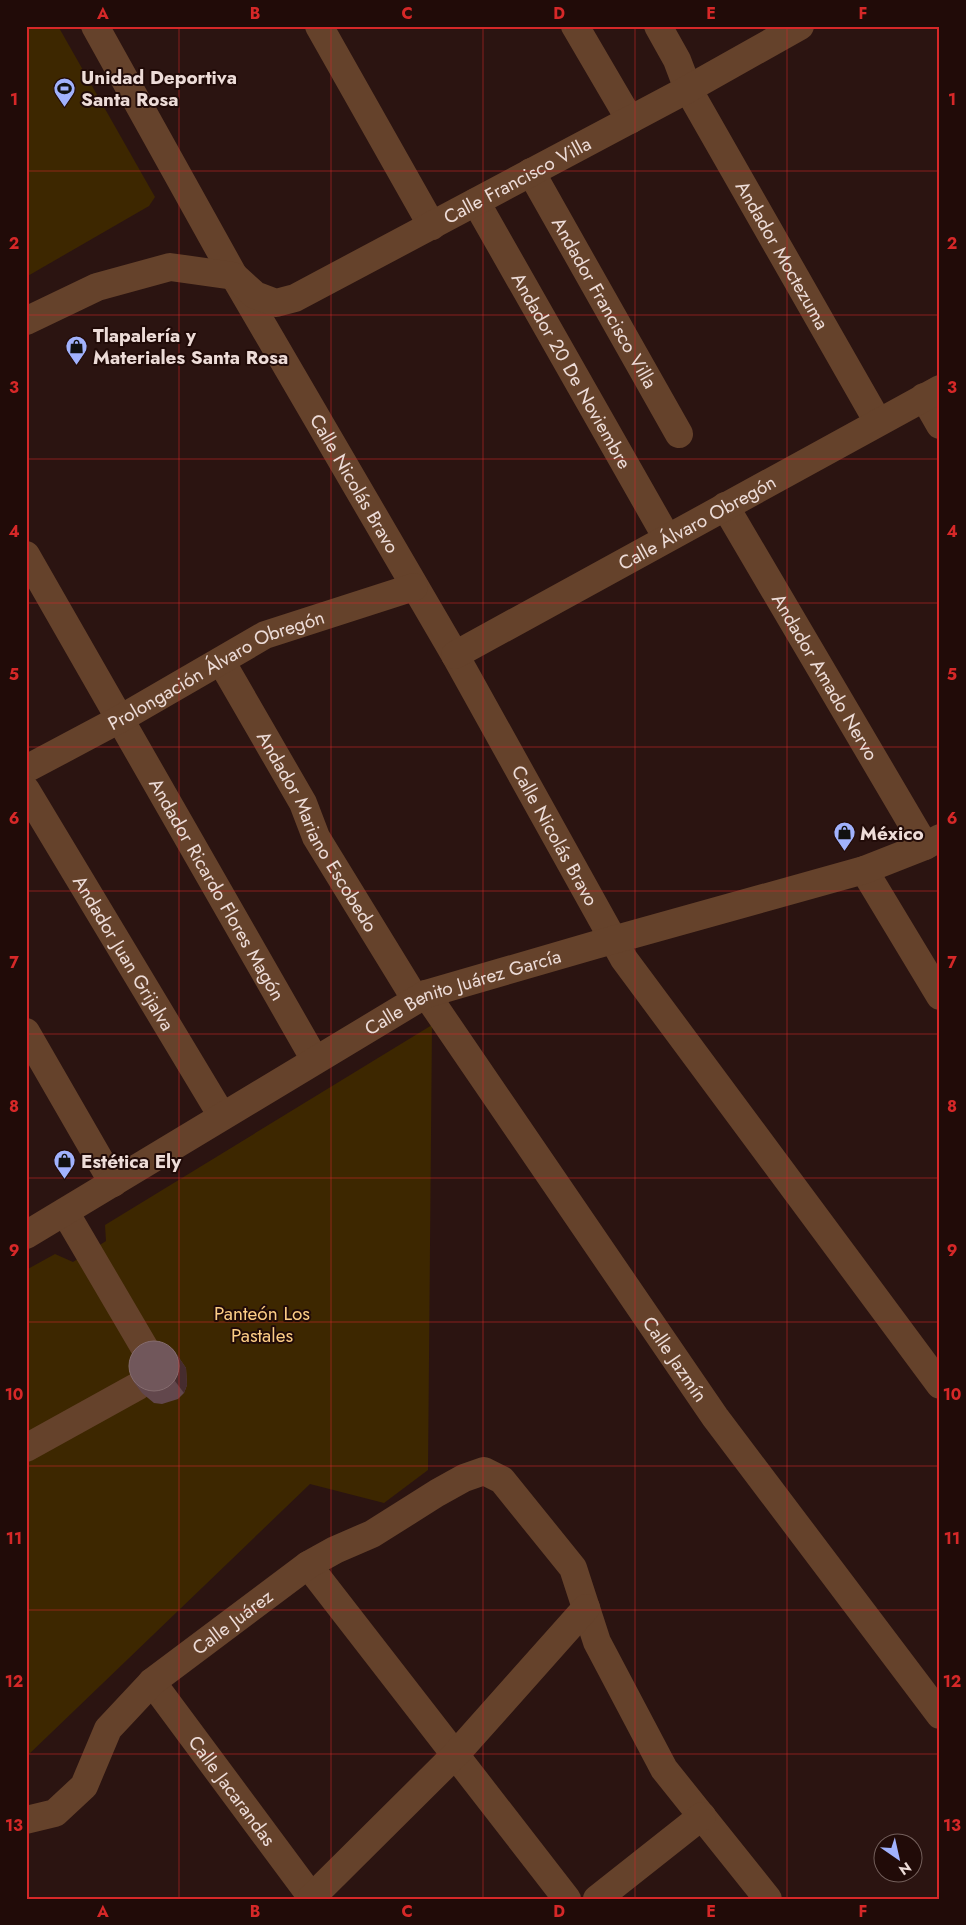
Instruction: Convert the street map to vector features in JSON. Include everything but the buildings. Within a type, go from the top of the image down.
[{"type":"street","name":"Calle Nicolás Bravo","points":[[95,26],[234,276],[455,655],[624,959],[940,1385]]},
{"type":"street","points":[[319,26],[432,226]]},
{"type":"street","points":[[576,26],[630,120]]},
{"type":"street","name":"Andador Moctezuma","points":[[658,26],[677,60],[688,89],[878,422]]},
{"type":"street","name":"Calle Francisco Villa","points":[[234,276],[256,295],[276,303],[296,298],[688,89],[800,26]]},
{"type":"street","name":"Andador Francisco Villa","points":[[531,172],[679,434]]},
{"type":"street","name":"Andador 20 De Noviembre","points":[[476,202],[667,538]]},
{"type":"street","points":[[26,320],[97,288],[170,267],[234,276]]},
{"type":"street","points":[[932,393],[940,425]]},
{"type":"street","name":"Calle Álvaro Obregón","points":[[455,655],[932,393]]},
{"type":"street","name":"Andador Amado Nervo","points":[[725,506],[932,842]]},
{"type":"street","name":"Andador Ricardo Flores Magón","points":[[26,555],[315,1060]]},
{"type":"street","name":"Prolongación Álvaro Obregón","points":[[26,770],[120,719],[265,635],[414,587]]},
{"type":"street","name":"Andador Mariano Escobedo","points":[[222,661],[303,803],[316,836],[421,997]]},
{"type":"street","name":"Andador Juan Grijalva","points":[[26,790],[222,1116]]},
{"type":"street","name":"Calle Benito Juárez García","points":[[26,1235],[421,997],[614,940],[864,870],[932,842]]},
{"type":"street","points":[[864,870],[940,996]]},
{"type":"street","name":"Calle Jazmín","points":[[421,997],[715,1417],[940,1714]]},
{"type":"street","points":[[26,1032],[113,1183]]},
{"type":"street","points":[[65,1212],[150,1357]]},
{"type":"street","points":[[26,1448],[138,1386]]},
{"type":"street","name":"Calle Juárez","points":[[26,1820],[55,1813],[84,1786],[108,1729],[152,1682],[308,1565],[372,1534],[464,1478],[484,1471],[502,1480],[573,1568],[586,1608]]},
{"type":"street","points":[[308,1565],[568,1899]]},
{"type":"street","points":[[313,1898],[456,1754],[586,1608]]},
{"type":"street","points":[[586,1608],[597,1642],[664,1769],[768,1899]]},
{"type":"street","name":"Calle Jacarandas","points":[[152,1682],[313,1898]]},
{"type":"street","points":[[597,1899],[702,1816]]},
{"type":"green space","name":"Unidad Deportiva Santa Rosa","points":[[26,26],[58,26],[155,197],[149,206],[26,277]]},
{"type":"green space","name":"Panteón Los Pastales","points":[[432,1025],[428,1470],[384,1503],[310,1484],[26,1757],[26,1270],[55,1254],[73,1262],[106,1241],[105,1225]]},
{"type":"place","name":"Unidad Deportiva Santa Rosa","points":[[65,107]]},
{"type":"place","name":"Tlapalería y Materiales Santa Rosa","points":[[77,365]]},
{"type":"place","name":"México","points":[[844,852]]},
{"type":"place","name":"Estética Ely","points":[[65,1180]]}]
